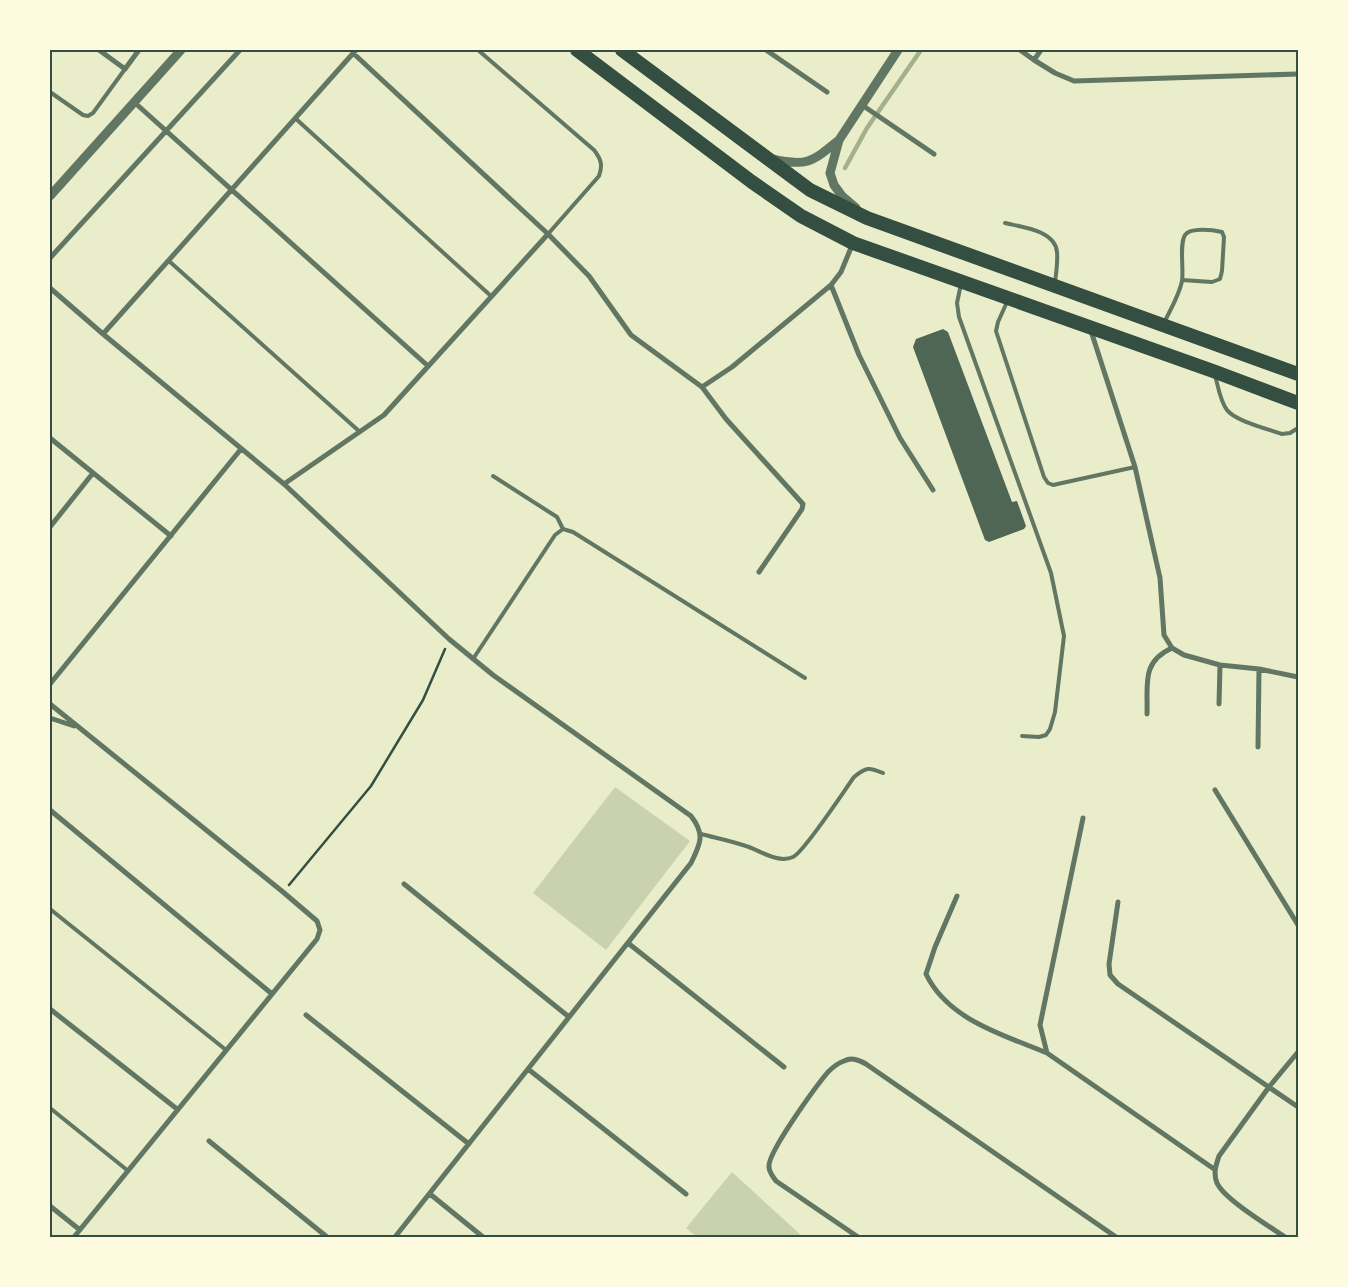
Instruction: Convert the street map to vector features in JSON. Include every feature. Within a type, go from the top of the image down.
[{"type":"highway","points":[[577,50],[752,182],[801,216],[853,243],[1213,370],[1298,403]]},
{"type":"highway","points":[[622,50],[810,190],[867,218],[1298,374]]},
{"type":"street","points":[[98,50],[125,69],[139,50]]},
{"type":"street","points":[[50,196],[137,105],[181,50]]},
{"type":"street","points":[[50,258],[240,50]]},
{"type":"street","points":[[766,50],[827,92]]},
{"type":"street","points":[[764,157],[786,162],[804,162],[816,159],[839,140],[898,50]]},
{"type":"street","points":[[1020,50],[1055,73],[1074,81],[1298,74]]},
{"type":"street","points":[[1034,60],[1041,50]]},
{"type":"street","points":[[103,334],[354,52],[548,234],[589,276],[632,334],[702,387],[726,419],[803,504],[802,509],[759,572]]},
{"type":"street","points":[[137,105],[428,366]]},
{"type":"street","points":[[862,105],[934,154]]},
{"type":"street","points":[[839,140],[830,173],[834,185],[842,196],[867,218]]},
{"type":"street","points":[[284,484],[384,415],[548,234]]},
{"type":"street","points":[[702,387],[732,367],[831,286],[841,272],[853,243]]},
{"type":"street","points":[[831,286],[859,355],[900,438],[933,490]]},
{"type":"street","points":[[50,288],[284,484],[449,639],[493,676],[691,816],[698,825],[701,834],[697,852],[691,862],[395,1237]]},
{"type":"street","points":[[1090,328],[1135,467],[1160,578],[1164,634],[1172,648],[1184,655],[1220,665],[1259,669],[1298,677]]},
{"type":"street","points":[[50,438],[171,536]]},
{"type":"street","points":[[50,684],[241,449]]},
{"type":"street","points":[[50,528],[93,473]]},
{"type":"street","points":[[1147,714],[1148,670],[1154,659],[1172,648]]},
{"type":"street","points":[[1219,704],[1220,665]]},
{"type":"street","points":[[1258,747],[1259,669]]},
{"type":"street","points":[[50,704],[283,892],[317,921],[320,930],[317,939],[74,1237]]},
{"type":"street","points":[[50,718],[79,728]]},
{"type":"street","points":[[1215,790],[1298,925]]},
{"type":"street","points":[[50,810],[272,994]]},
{"type":"street","points":[[1047,1053],[1040,1025],[1083,818]]},
{"type":"street","points":[[404,884],[569,1017]]},
{"type":"street","points":[[957,896],[935,947],[926,974],[932,987],[968,1018],[995,1032],[1047,1053],[1214,1169]]},
{"type":"street","points":[[1118,902],[1109,964],[1110,975],[1118,984],[1298,1107]]},
{"type":"street","points":[[628,943],[784,1067]]},
{"type":"street","points":[[50,1009],[177,1109]]},
{"type":"street","points":[[306,1015],[469,1144]]},
{"type":"street","points":[[1285,1237],[1227,1195],[1217,1184],[1214,1169],[1219,1156],[1269,1087],[1298,1052]]},
{"type":"street","points":[[858,1237],[776,1181],[769,1167],[774,1150],[830,1071],[844,1060],[855,1059],[866,1064],[1116,1237]]},
{"type":"street","points":[[528,1069],[686,1194]]},
{"type":"street","points":[[209,1141],[327,1237]]},
{"type":"street","points":[[430,1194],[483,1237]]},
{"type":"street","points":[[50,1206],[80,1230]]},
{"type":"lane","points":[[478,50],[594,150],[600,158],[602,168],[599,176],[548,234]]},
{"type":"lane","points":[[50,92],[83,115],[88,116],[93,113],[125,69]]},
{"type":"lane","points":[[295,118],[491,296]]},
{"type":"lane","points":[[1005,223],[1044,234],[1052,240],[1057,250],[1055,286]]},
{"type":"lane","points":[[1163,325],[1176,299],[1182,280],[1183,241],[1185,234],[1191,230],[1215,230],[1222,232],[1224,237],[1220,279],[1212,282],[1182,280]]},
{"type":"lane","points":[[168,261],[360,432]]},
{"type":"lane","points":[[962,282],[958,303],[959,317],[1051,573],[1064,636],[1055,712],[1050,729],[1046,735],[1039,737],[1022,736]]},
{"type":"lane","points":[[1008,297],[996,331],[1044,477],[1053,485],[1135,467]]},
{"type":"lane","points":[[1213,370],[1223,403],[1227,411],[1235,417],[1282,434],[1290,433],[1298,428]]},
{"type":"lane","points":[[493,476],[556,517],[563,529],[573,532],[805,678]]},
{"type":"lane","points":[[473,659],[555,535],[563,529]]},
{"type":"lane","points":[[701,834],[747,846],[763,855],[779,858],[793,857],[804,847],[854,777],[862,770],[871,768],[883,773]]},
{"type":"lane","points":[[50,909],[226,1050]]},
{"type":"lane","points":[[50,1108],[127,1170]]},
{"type":"path","points":[[283,892],[371,786],[422,700],[449,639]]},
{"type":"green space","points":[[615,787],[690,841],[606,950],[533,893]]},
{"type":"green space","points":[[732,1172],[803,1237],[697,1237],[686,1228]]},
{"type":"building","points":[[943,329],[948,332],[1012,502],[1017,501],[1026,526],[1024,529],[989,542],[985,540],[913,347],[916,339]]},
{"type":"waterway","points":[[845,168],[867,128],[921,50]]}]
